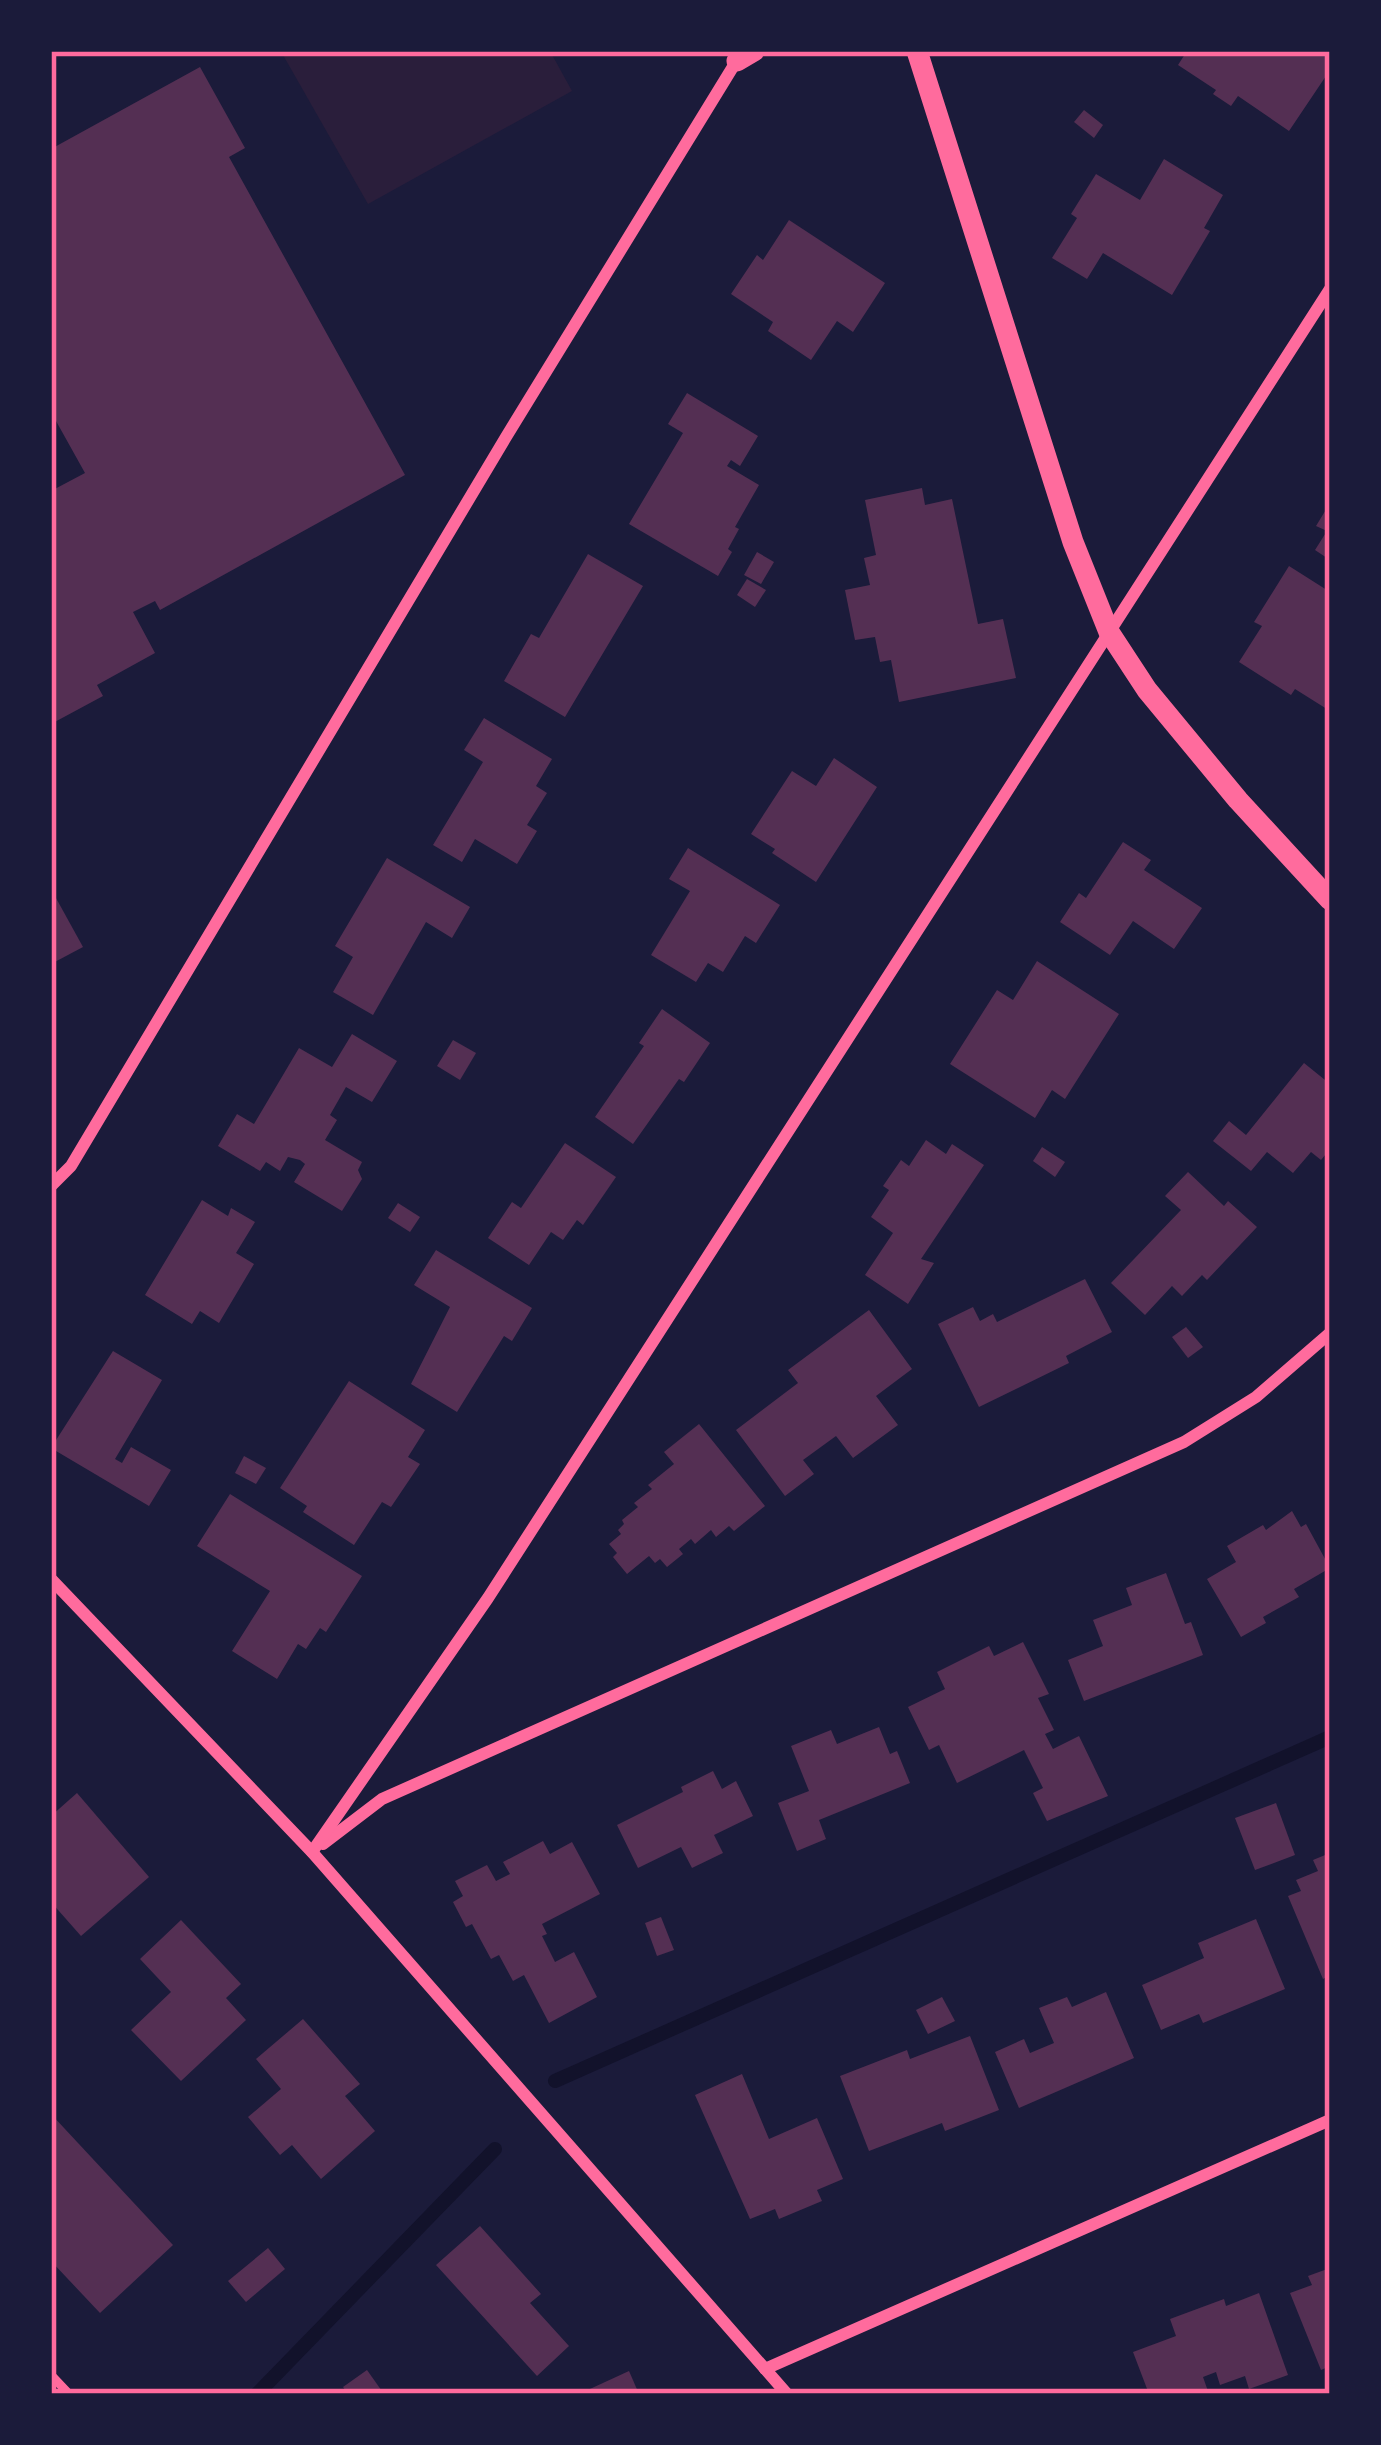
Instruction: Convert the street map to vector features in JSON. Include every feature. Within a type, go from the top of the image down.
[{"type":"street","points":[[894,51],[919,60],[1073,542],[1109,632],[1162,709],[1330,900]]},
{"type":"street","points":[[51,1186],[70,1166],[494,456],[744,54]]},
{"type":"street","points":[[312,1852],[488,1598],[1330,289]]},
{"type":"street","points":[[312,1852],[382,1799],[1184,1442],[1256,1397],[1330,1333]]},
{"type":"street","points":[[51,1579],[312,1852],[788,2394]]},
{"type":"street","points":[[765,2369],[1330,2120]]},
{"type":"lane","points":[[51,2375],[69,2394]]},
{"type":"shaded area","points":[[290,51],[550,51],[572,91],[368,204],[283,55]]},
{"type":"building","points":[[1187,51],[1330,51],[1330,70],[1289,131],[1238,96],[1231,106],[1213,94],[1216,90],[1178,65]]},
{"type":"building","points":[[200,67],[245,148],[229,157],[405,475],[160,610],[155,601],[133,612],[155,653],[97,685],[103,696],[51,724],[51,491],[85,473],[51,412],[51,149]]},
{"type":"building","points":[[1084,110],[1103,125],[1094,138],[1074,122]]},
{"type":"building","points":[[1164,159],[1223,195],[1204,228],[1210,231],[1172,295],[1103,253],[1087,279],[1052,258],[1096,174],[1140,200]]},
{"type":"building","points":[[789,220],[885,283],[853,332],[837,321],[811,360],[768,331],[773,322],[731,294],[757,255],[763,260]]},
{"type":"building","points":[[687,393],[758,436],[740,466],[731,460],[727,466],[759,485],[735,527],[739,529],[728,549],[732,552],[718,576],[629,524],[683,433],[668,424]]},
{"type":"building","points":[[922,488],[925,505],[952,499],[978,624],[1003,619],[1016,678],[899,702],[891,660],[880,662],[875,637],[855,640],[845,590],[870,585],[864,558],[876,555],[865,500]]},
{"type":"building","points":[[1330,503],[1330,560],[1315,550],[1327,531],[1316,526]]},
{"type":"building","points":[[757,552],[774,562],[761,584],[744,575]]},
{"type":"building","points":[[588,554],[643,586],[565,717],[504,681],[531,634],[539,638]]},
{"type":"building","points":[[1289,566],[1330,592],[1330,711],[1295,689],[1291,695],[1239,662],[1262,626],[1254,622]]},
{"type":"building","points":[[747,579],[766,590],[755,607],[737,595]]},
{"type":"building","points":[[484,718],[552,759],[536,786],[547,793],[527,825],[537,831],[517,864],[475,839],[462,862],[433,845],[483,762],[464,750]]},
{"type":"building","points":[[834,758],[877,787],[816,882],[751,834],[792,771],[816,786]]},
{"type":"building","points":[[1123,842],[1151,860],[1144,870],[1202,908],[1174,949],[1133,921],[1110,955],[1060,922],[1079,893],[1086,898]]},
{"type":"building","points":[[688,848],[780,905],[756,943],[745,936],[723,972],[708,963],[696,982],[651,955],[690,891],[669,879]]},
{"type":"building","points":[[387,858],[470,907],[452,938],[426,922],[373,1015],[333,992],[353,957],[335,946]]},
{"type":"building","points":[[51,889],[83,947],[51,964]]},
{"type":"building","points":[[1037,961],[1119,1014],[1065,1099],[1052,1090],[1035,1118],[950,1064],[997,990],[1013,1000]]},
{"type":"building","points":[[662,1009],[710,1043],[633,1144],[595,1117],[644,1046],[639,1043]]},
{"type":"building","points":[[352,1034],[397,1061],[372,1102],[346,1087],[330,1115],[337,1120],[325,1140],[362,1162],[358,1170],[362,1179],[342,1211],[294,1182],[305,1164],[300,1160],[288,1157],[280,1171],[266,1162],[260,1171],[218,1146],[237,1114],[254,1124],[299,1048],[332,1067]]},
{"type":"building","points":[[453,1040],[476,1053],[460,1080],[437,1066]]},
{"type":"building","points":[[1304,1063],[1330,1084],[1330,1149],[1321,1160],[1311,1152],[1293,1173],[1267,1152],[1251,1171],[1213,1141],[1229,1121],[1246,1135]]},
{"type":"building","points":[[926,1140],[946,1154],[952,1144],[984,1165],[921,1259],[934,1263],[908,1304],[865,1275],[893,1233],[871,1217],[889,1190],[883,1186],[901,1160],[909,1166]]},
{"type":"building","points":[[565,1143],[616,1177],[583,1225],[577,1220],[563,1240],[551,1232],[529,1265],[488,1238],[512,1202],[521,1208]]},
{"type":"building","points":[[1042,1147],[1065,1162],[1055,1177],[1033,1161]]},
{"type":"building","points":[[1188,1172],[1224,1206],[1228,1201],[1257,1227],[1207,1280],[1202,1275],[1182,1296],[1172,1286],[1145,1315],[1111,1283],[1181,1210],[1165,1196]]},
{"type":"building","points":[[202,1200],[228,1216],[231,1208],[255,1222],[236,1253],[254,1264],[219,1323],[200,1311],[192,1324],[145,1295]]},
{"type":"building","points":[[398,1203],[420,1217],[410,1232],[388,1218]]},
{"type":"building","points":[[436,1250],[532,1308],[512,1341],[504,1336],[457,1412],[411,1384],[450,1307],[414,1285]]},
{"type":"building","points":[[1085,1279],[1112,1332],[1066,1356],[1069,1363],[979,1407],[938,1324],[973,1307],[980,1321],[993,1314],[997,1322]]},
{"type":"building","points":[[869,1310],[912,1369],[876,1396],[898,1425],[853,1458],[836,1436],[803,1460],[814,1474],[785,1496],[736,1430],[798,1383],[788,1370]]},
{"type":"building","points":[[1186,1327],[1203,1347],[1188,1358],[1172,1337]]},
{"type":"building","points":[[113,1351],[162,1380],[115,1459],[122,1463],[131,1447],[171,1470],[149,1506],[51,1448]]},
{"type":"building","points":[[349,1381],[425,1430],[408,1457],[420,1464],[391,1507],[382,1502],[354,1545],[303,1512],[307,1506],[280,1488]]},
{"type":"building","points":[[699,1424],[765,1506],[734,1531],[729,1526],[716,1537],[711,1530],[695,1544],[691,1539],[679,1549],[683,1554],[667,1567],[649,1556],[627,1574],[609,1544],[621,1534],[622,1520],[638,1507],[634,1503],[652,1489],[648,1485],[674,1464],[664,1452]]},
{"type":"building","points":[[244,1456],[266,1468],[256,1484],[235,1473]]},
{"type":"building","points":[[230,1494],[362,1576],[326,1632],[320,1628],[306,1649],[298,1644],[277,1679],[232,1651],[270,1591],[197,1546]]},
{"type":"building","points":[[1292,1511],[1301,1527],[1306,1524],[1330,1568],[1294,1589],[1299,1597],[1263,1617],[1266,1623],[1241,1637],[1207,1579],[1236,1562],[1227,1546],[1263,1525],[1266,1530]]},
{"type":"building","points":[[1166,1573],[1185,1624],[1191,1622],[1203,1655],[1084,1701],[1068,1660],[1103,1646],[1093,1620],[1132,1605],[1126,1588]]},
{"type":"building","points":[[1023,1642],[1049,1694],[1038,1698],[1054,1730],[1045,1734],[1053,1749],[1079,1736],[1108,1796],[1047,1821],[1033,1793],[1043,1788],[1024,1750],[957,1783],[939,1745],[929,1750],[908,1707],[945,1689],[937,1672],[989,1646],[994,1656]]},
{"type":"building","points":[[879,1727],[890,1754],[897,1751],[910,1783],[819,1820],[826,1839],[797,1851],[778,1803],[809,1791],[791,1746],[831,1730],[837,1744]]},
{"type":"building","points":[[713,1771],[722,1789],[736,1781],[753,1816],[714,1835],[723,1853],[692,1868],[681,1847],[638,1868],[617,1825]]},
{"type":"building","points":[[77,1793],[149,1877],[81,1936],[51,1902],[51,1816]]},
{"type":"building","points":[[1276,1803],[1295,1855],[1255,1870],[1235,1818]]},
{"type":"building","points":[[543,1841],[550,1854],[572,1842],[600,1894],[542,1924],[547,1934],[542,1936],[555,1962],[574,1952],[597,1997],[549,2023],[524,1975],[513,1981],[499,1955],[491,1959],[472,1924],[466,1927],[453,1902],[463,1896],[455,1881],[487,1865],[496,1881],[510,1874],[503,1862]]},
{"type":"building","points":[[1330,1853],[1330,1975],[1323,1979],[1288,1896],[1301,1891],[1296,1880],[1318,1871],[1313,1860]]},
{"type":"building","points":[[661,1917],[674,1950],[657,1956],[645,1923]]},
{"type":"building","points":[[1256,1919],[1285,1989],[1203,2023],[1199,2014],[1161,2030],[1142,1985],[1204,1958],[1198,1943]]},
{"type":"building","points":[[181,1920],[241,1984],[226,1998],[246,2020],[181,2081],[131,2030],[171,1992],[140,1959]]},
{"type":"building","points":[[1106,1992],[1134,2058],[1019,2108],[995,2052],[1024,2039],[1030,2053],[1054,2043],[1039,2008],[1067,1997],[1072,2007]]},
{"type":"building","points":[[942,1997],[955,2021],[928,2034],[916,2010]]},
{"type":"building","points":[[303,2019],[360,2084],[345,2096],[375,2131],[321,2179],[292,2145],[280,2155],[248,2117],[281,2089],[256,2059]]},
{"type":"building","points":[[970,2036],[999,2110],[945,2131],[942,2123],[869,2151],[840,2076],[907,2050],[910,2059]]},
{"type":"building","points":[[742,2074],[769,2139],[817,2118],[843,2179],[817,2190],[822,2201],[779,2219],[775,2209],[750,2219],[695,2095]]},
{"type":"building","points":[[51,2114],[173,2245],[100,2313],[51,2261]]},
{"type":"building","points":[[480,2226],[541,2294],[530,2303],[569,2346],[537,2376],[436,2265]]},
{"type":"building","points":[[268,2248],[285,2269],[246,2302],[228,2281]]},
{"type":"building","points":[[1330,2268],[1330,2366],[1321,2370],[1290,2293],[1312,2285],[1308,2276]]},
{"type":"building","points":[[1259,2293],[1288,2375],[1249,2389],[1245,2376],[1220,2385],[1216,2372],[1203,2377],[1209,2394],[1149,2394],[1133,2352],[1176,2336],[1170,2319],[1224,2299],[1226,2306]]},
{"type":"building","points":[[367,2370],[384,2394],[348,2394],[343,2387]]},
{"type":"building","points":[[629,2371],[639,2394],[579,2394]]},
{"type":"waterway","points":[[555,2081],[1330,1737]]},
{"type":"waterway","points":[[257,2394],[495,2149]]}]
